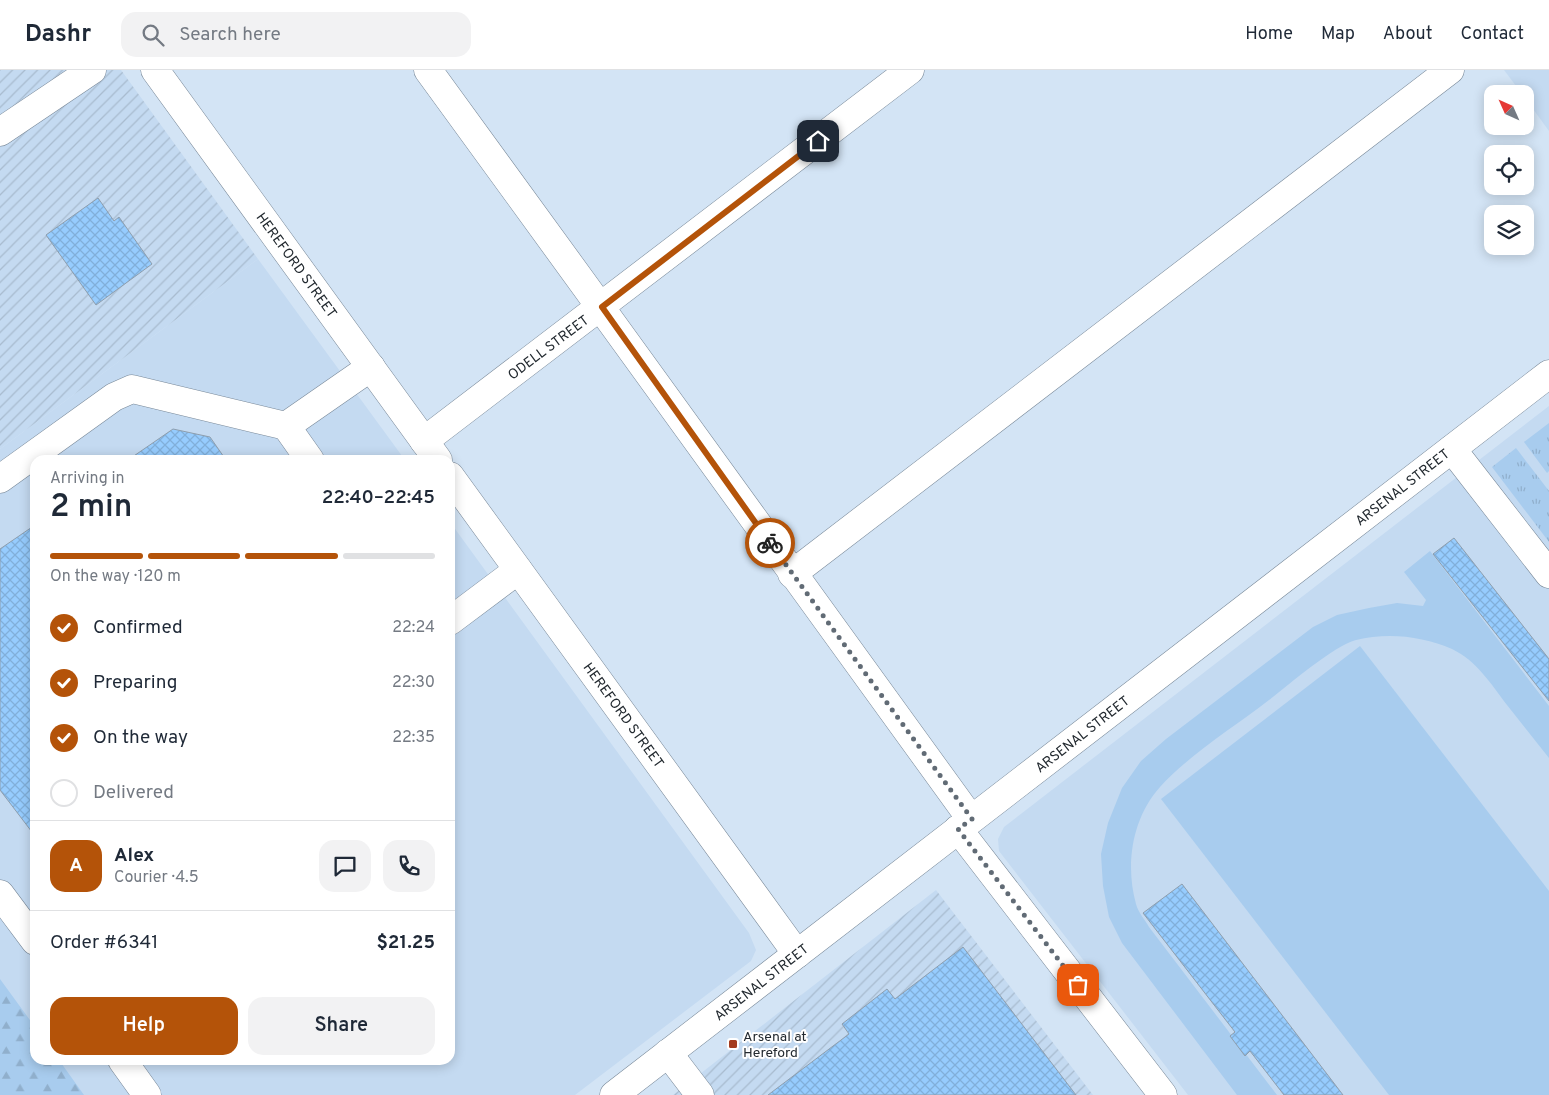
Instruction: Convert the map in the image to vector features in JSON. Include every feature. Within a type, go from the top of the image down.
[{"type":"street","points":[[0,132],[92,70]]},
{"type":"street","name":"HEREFORD STREET","points":[[155,70],[431,451]]},
{"type":"street","points":[[428,70],[602,307],[792,574],[965,824],[1163,1095]]},
{"type":"street","name":"ODELL STREET","points":[[431,451],[602,307],[910,70]]},
{"type":"street","points":[[792,574],[1450,70]]},
{"type":"street","points":[[286,426],[371,367]]},
{"type":"street","name":"ARSENAL STREET","points":[[614,1095],[1549,374]]},
{"type":"street","points":[[33,455],[114,398],[132,389],[286,426],[306,455]]},
{"type":"street","points":[[1452,449],[1549,574]]},
{"type":"street","points":[[0,478],[30,457]]},
{"type":"street","name":"HEREFORD STREET","points":[[455,483],[797,954]]},
{"type":"street","points":[[455,617],[518,570]]},
{"type":"street","points":[[0,894],[30,928]]},
{"type":"street","points":[[668,1053],[700,1095]]},
{"type":"street","points":[[126,1065],[148,1095]]},
{"type":"shaded area","points":[[0,70],[121,70],[258,259],[0,449]]},
{"type":"shaded area","points":[[1504,70],[1549,70],[1549,131],[1534,110],[1534,85],[1515,85]]},
{"type":"shaded area","points":[[258,259],[401,455],[30,455],[30,1065],[455,1065],[455,529],[749,933],[756,950],[751,961],[575,1095],[36,1095],[0,1045],[0,449]]},
{"type":"shaded area","points":[[1549,406],[1549,1095],[1188,1095],[999,851],[998,839],[1004,827]]},
{"type":"shaded area","points":[[936,890],[1093,1095],[673,1095]]},
{"type":"green space","points":[[1549,423],[1549,471],[1547,473],[1524,442]]},
{"type":"green space","points":[[1516,448],[1549,491],[1549,542],[1492,467]]},
{"type":"green space","points":[[1430,551],[1549,706],[1549,758],[1483,674],[1461,654],[1441,645],[1417,638],[1380,636],[1356,640],[1323,658],[1184,764],[1150,799],[1137,827],[1133,842],[1131,874],[1138,910],[1277,1095],[1237,1095],[1122,943],[1109,917],[1103,886],[1101,854],[1108,823],[1122,788],[1141,761],[1166,739],[1313,627],[1337,615],[1369,608],[1397,603],[1423,606],[1426,600],[1404,572]]},
{"type":"green space","points":[[1360,646],[1549,891],[1549,1095],[1389,1095],[1161,799]]},
{"type":"green space","points":[[0,979],[30,1020],[30,1065],[63,1065],[84,1095],[0,1095]]},
{"type":"building","points":[[98,198],[114,221],[119,217],[152,264],[96,305],[46,235]]},
{"type":"building","points":[[173,429],[210,437],[223,455],[135,455]]},
{"type":"building","points":[[30,528],[30,829],[0,790],[0,549]]},
{"type":"building","points":[[1454,538],[1549,659],[1549,701],[1433,554]]},
{"type":"building","points":[[1182,884],[1343,1095],[1284,1095],[1250,1051],[1245,1056],[1230,1036],[1235,1032],[1143,913]]},
{"type":"building","points":[[963,947],[1076,1095],[768,1095],[849,1034],[842,1024],[887,989],[895,999]]},
{"type":"way so far","points":[[770,543],[972,819],[958,829],[1078,985]]},
{"type":"place","name":"Arsenal at Hereford","points":[[733,1044]]},
{"type":"route","points":[[770,543],[602,307],[818,141]]}]
